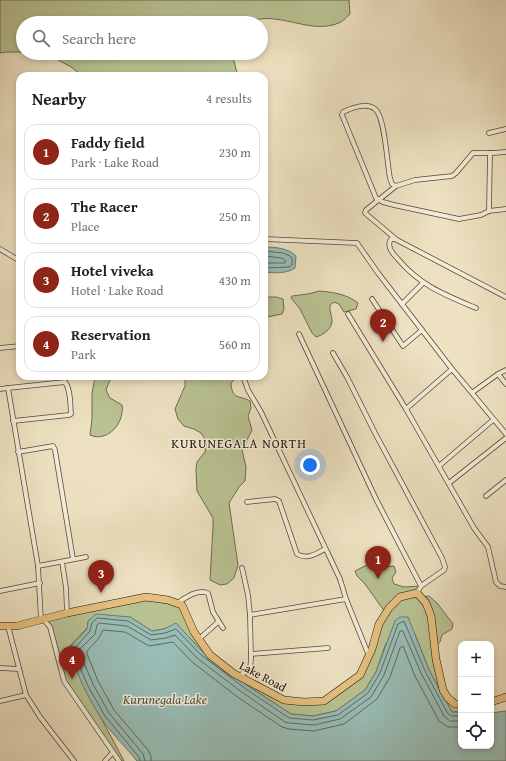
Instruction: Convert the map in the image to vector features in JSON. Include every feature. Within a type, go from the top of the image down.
[{"type":"main road","name":"Lake Road","points":[[176,603],[182,605],[194,632],[210,654],[238,676],[284,700],[304,702],[324,701],[360,676],[369,657],[380,624],[389,608],[400,597],[419,590]]},
{"type":"main road","points":[[419,590],[431,616],[436,659],[443,690],[448,698],[455,704],[458,704]]},
{"type":"main road","points":[[0,626],[17,626],[67,613],[146,597],[168,600],[176,603]]},
{"type":"main road","points":[[494,701],[506,698]]},
{"type":"street","points":[[396,186],[392,184],[390,178],[384,129],[379,114],[375,109],[368,106],[350,108],[343,112],[342,115],[378,200],[452,219],[466,219],[481,216],[488,211],[506,209]]},
{"type":"street","points":[[489,133],[506,129]]},
{"type":"street","points":[[506,152],[473,153],[452,176],[415,180],[396,186],[366,210],[365,213],[399,241],[506,297]]},
{"type":"street","points":[[488,211],[490,153]]},
{"type":"street","points":[[268,239],[356,242],[452,369],[506,434]]},
{"type":"street","points":[[399,241],[391,239],[389,246],[406,269],[423,283],[453,299],[476,308]]},
{"type":"street","points":[[0,249],[16,258]]},
{"type":"street","points":[[402,304],[423,283]]},
{"type":"street","points":[[372,299],[403,346],[422,330]]},
{"type":"street","points":[[348,314],[406,409],[474,528],[488,547],[496,582],[500,586],[506,586]]},
{"type":"street","points":[[299,334],[419,590],[444,570],[445,568],[442,558],[374,433],[347,377],[333,353]]},
{"type":"street","points":[[0,348],[16,346]]},
{"type":"street","points":[[406,409],[452,369]]},
{"type":"street","points":[[472,392],[506,370]]},
{"type":"street","points":[[498,374],[506,384]]},
{"type":"street","points":[[244,380],[340,579],[346,599],[369,657]]},
{"type":"street","points":[[0,389],[65,382],[67,385],[71,414],[69,416],[13,421]]},
{"type":"street","points":[[8,388],[38,566],[42,620],[50,627],[64,681],[119,761]]},
{"type":"street","points":[[438,466],[493,420]]},
{"type":"street","points":[[449,483],[506,438]]},
{"type":"street","points":[[18,452],[53,446],[55,450],[73,559]]},
{"type":"street","points":[[486,496],[506,480]]},
{"type":"street","points":[[247,502],[275,499],[279,501],[297,554],[302,557],[310,556],[325,549]]},
{"type":"street","points":[[38,566],[86,557]]},
{"type":"street","points":[[62,562],[66,588],[67,613]]},
{"type":"street","points":[[238,676],[250,669],[251,654],[248,595],[242,568]]},
{"type":"street","points":[[0,591],[40,583]]},
{"type":"street","points":[[176,603],[196,592],[203,591],[208,594],[213,612],[223,628]]},
{"type":"street","points":[[250,615],[346,599]]},
{"type":"street","points":[[199,639],[217,623],[218,620]]},
{"type":"street","points":[[8,626],[26,694],[40,717],[74,761]]},
{"type":"street","points":[[251,654],[328,648]]},
{"type":"street","points":[[0,668],[19,670]]},
{"type":"street","points":[[0,701],[26,694]]},
{"type":"street","points":[[105,761],[113,752]]},
{"type":"green space","points":[[0,0],[349,0],[350,14],[341,22],[329,26],[306,25],[268,19],[268,16],[16,16],[16,52],[0,53]]},
{"type":"green space","points":[[58,60],[234,60],[237,72],[78,72]]},
{"type":"green space","points":[[319,291],[344,296],[358,303],[356,309],[344,312],[339,304],[334,302],[330,305],[332,324],[329,329],[316,337],[312,333],[300,309],[291,298],[292,296]]},
{"type":"green space","points":[[268,297],[283,299],[284,309],[282,314],[268,317]]},
{"type":"green space","points":[[94,380],[110,380],[106,390],[110,398],[122,405],[121,418],[118,424],[109,434],[103,436],[97,437],[90,435],[92,419],[92,393]]},
{"type":"green space","points":[[185,380],[234,380],[231,383],[235,395],[250,401],[251,408],[248,416],[252,430],[242,450],[246,467],[245,481],[239,487],[229,503],[238,565],[234,578],[227,584],[220,585],[210,580],[213,518],[197,491],[196,469],[197,462],[205,452],[206,441],[201,433],[184,426],[178,419],[175,409],[185,386]]},
{"type":"green space","points":[[379,559],[382,560],[385,567],[394,566],[396,572],[392,578],[394,584],[404,587],[421,586],[418,593],[422,597],[429,596],[437,603],[453,624],[452,629],[442,635],[440,642],[434,648],[443,690],[458,702],[458,712],[452,712],[429,670],[415,634],[386,643],[376,672],[365,690],[336,711],[313,716],[291,714],[248,686],[202,651],[176,624],[164,629],[152,631],[130,617],[87,628],[70,646],[72,658],[85,688],[124,761],[119,761],[64,681],[50,627],[43,619],[146,597],[182,605],[210,655],[233,673],[284,700],[324,701],[360,675],[385,612],[365,584],[357,576],[355,571]]},
{"type":"water","points":[[268,247],[281,248],[293,253],[296,256],[295,268],[276,273],[268,272]]},
{"type":"water","name":"Kurunegala Lake","points":[[96,614],[130,617],[152,631],[164,629],[176,623],[202,651],[248,686],[291,714],[313,716],[336,711],[365,690],[376,672],[395,621],[400,617],[408,617],[429,670],[452,712],[458,712],[458,749],[494,749],[494,713],[506,711],[506,761],[137,761],[101,718],[82,684],[75,665],[70,647],[87,629],[88,621]]},
{"type":"place","name":"The Racer","points":[[383,342]]},
{"type":"place","name":"Faddy field","points":[[378,579]]},
{"type":"place","name":"Hotel viveka","points":[[101,593]]},
{"type":"place","name":"Reservation","points":[[72,679]]},
{"type":"district","name":"KURUNEGALA NORTH","points":[[239,443]]}]
